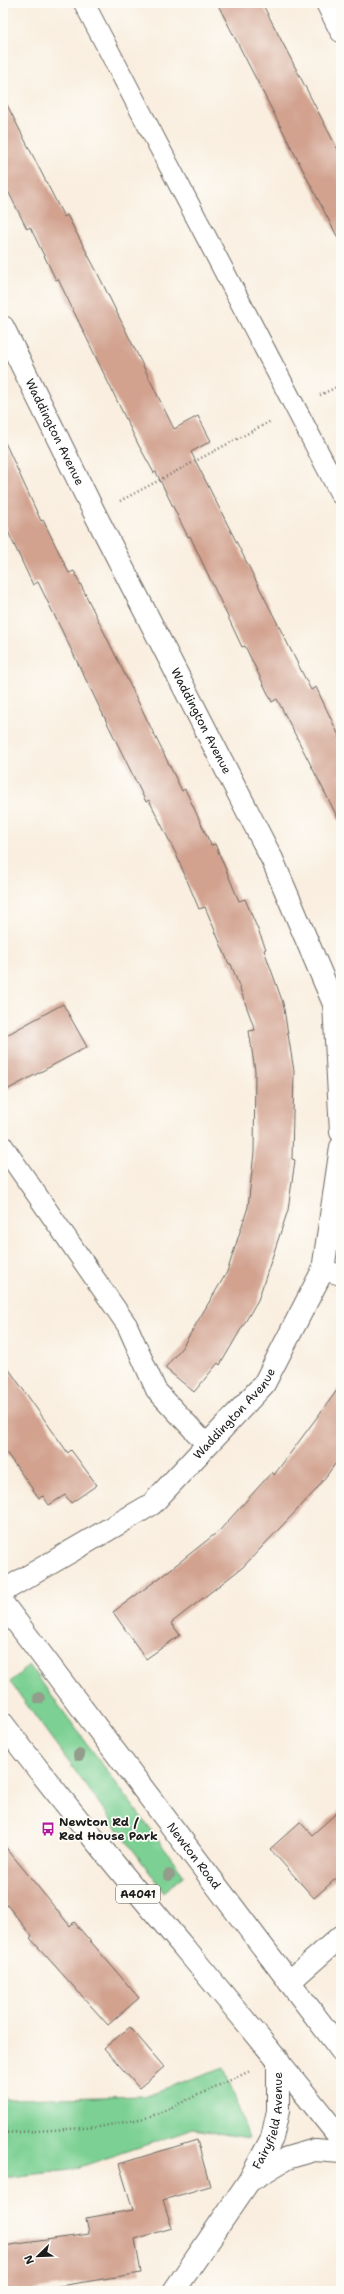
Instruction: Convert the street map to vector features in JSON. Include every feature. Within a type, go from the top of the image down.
[{"type":"main road","points":[[327,3],[341,31]]},
{"type":"main road","name":"Waddington Avenue","points":[[3,327],[95,514],[272,859],[334,1004],[341,1132]]},
{"type":"main road","name":"Waddington Avenue","points":[[3,1591],[152,1504],[264,1384],[332,1273],[341,1148]]},
{"type":"main road","name":"Newton Road","points":[[3,1604],[341,2050]]},
{"type":"main road","points":[[3,1711],[9,1732]]},
{"type":"main road","name":"A4041","points":[[9,1732],[113,1864],[278,2059],[341,2139]]},
{"type":"main road","points":[[289,1982],[341,1936]]},
{"type":"main road","name":"Fairyfield Avenue","points":[[174,2291],[249,2181],[272,2138],[279,2087],[278,2059]]},
{"type":"main road","name":"Fairyfield Avenue","points":[[249,2181],[287,2158],[315,2150],[341,2152]]},
{"type":"lane","points":[[84,3],[341,495]]},
{"type":"lane","points":[[3,1146],[127,1325],[156,1390],[207,1445]]},
{"type":"path","points":[[95,514],[341,385]]},
{"type":"path","points":[[3,2133],[99,2127],[150,2117],[278,2059]]},
{"type":"green space","points":[[29,1665],[184,1875],[164,1892],[10,1682]]},
{"type":"green space","points":[[224,2067],[249,2138],[193,2129],[71,2170],[3,2178],[3,2095],[7,2099],[144,2096]]},
{"type":"building","points":[[217,3],[262,3],[341,156],[341,244]]},
{"type":"building","points":[[3,97],[64,217],[67,215],[96,270],[174,429],[198,416],[211,441],[191,452],[311,690],[316,687],[341,740],[341,824],[277,699],[272,702],[245,646],[242,647],[190,536],[188,537],[156,472],[154,473],[138,444],[58,279],[56,280],[30,227],[27,229],[3,181]]},
{"type":"building","points":[[3,438],[41,521],[43,520],[69,573],[74,571],[182,791],[185,789],[211,845],[215,844],[239,901],[245,899],[266,949],[264,950],[283,1003],[294,1071],[292,1159],[295,1160],[288,1210],[258,1300],[220,1365],[218,1363],[194,1392],[165,1368],[183,1346],[227,1272],[248,1207],[254,1152],[255,1071],[249,1031],[255,1030],[231,964],[229,964],[205,907],[199,909],[176,854],[149,800],[146,802],[38,582],[33,585],[3,521]]},
{"type":"building","points":[[63,1004],[87,1047],[3,1092],[3,1037]]},
{"type":"building","points":[[3,1361],[68,1453],[71,1450],[97,1485],[71,1503],[65,1495],[49,1505],[43,1496],[39,1498],[3,1448]]},
{"type":"building","points":[[341,1385],[341,1456],[316,1490],[243,1567],[171,1623],[180,1635],[146,1659],[113,1612],[162,1576],[220,1530],[272,1472],[274,1475]]},
{"type":"building","points":[[341,1809],[341,1874],[314,1898],[270,1849],[300,1822],[312,1835]]},
{"type":"building","points":[[3,1844],[70,1926],[74,1922],[139,1998],[108,2025],[30,1938],[32,1936],[3,1900]]},
{"type":"building","points":[[130,2027],[164,2067],[139,2088],[104,2048]]},
{"type":"building","points":[[197,2140],[210,2186],[163,2200],[172,2228],[135,2239],[141,2273],[28,2291],[3,2291],[3,2246],[89,2234],[86,2218],[133,2210],[119,2164]]},
{"type":"place","name":"Newton Rd / Red House Park","points":[[48,1829]]}]
